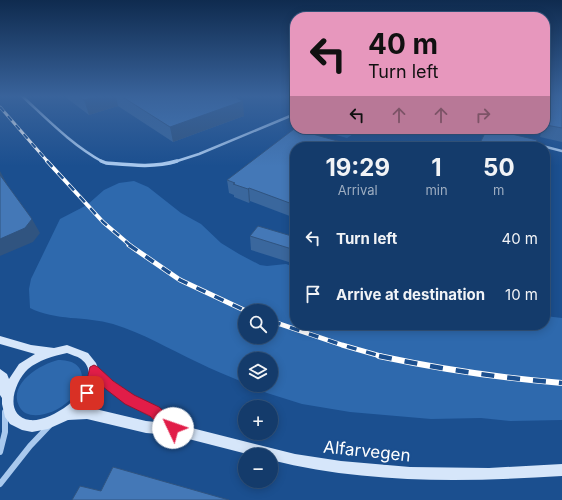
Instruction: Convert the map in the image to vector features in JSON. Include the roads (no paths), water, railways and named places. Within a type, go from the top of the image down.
[{"type":"main road","points":[[0,340],[31,349],[52,351],[67,349],[81,352],[90,359],[94,371],[92,385],[83,400],[68,414],[54,421],[38,426],[23,426],[12,421],[5,412],[3,377],[0,374]]},
{"type":"main road","points":[[5,394],[12,380],[23,367],[52,351]]},
{"type":"main road","name":"Alfarvegen","points":[[94,371],[108,385],[130,400],[154,412],[173,428]]},
{"type":"main road","name":"Alfarvegen","points":[[68,414],[87,413],[146,427],[173,428],[295,460],[341,467],[418,473],[489,474],[562,470]]},
{"type":"street","points":[[47,119],[85,152],[106,163],[146,166],[166,164],[199,154],[282,119]]},
{"type":"street","points":[[550,148],[562,151]]},
{"type":"street","points":[[0,452],[5,432],[5,412]]},
{"type":"street","points":[[0,484],[30,446],[54,421]]},
{"type":"railway","points":[[11,119],[48,162]]},
{"type":"railway","points":[[47,161],[103,222],[131,246]]},
{"type":"railway","points":[[129,245],[180,280],[238,307]]},
{"type":"railway","points":[[278,323],[290,327]]},
{"type":"railway","points":[[298,330],[384,357]]},
{"type":"railway","points":[[379,356],[384,357]]},
{"type":"railway","points":[[384,357],[470,372],[562,383]]}]
